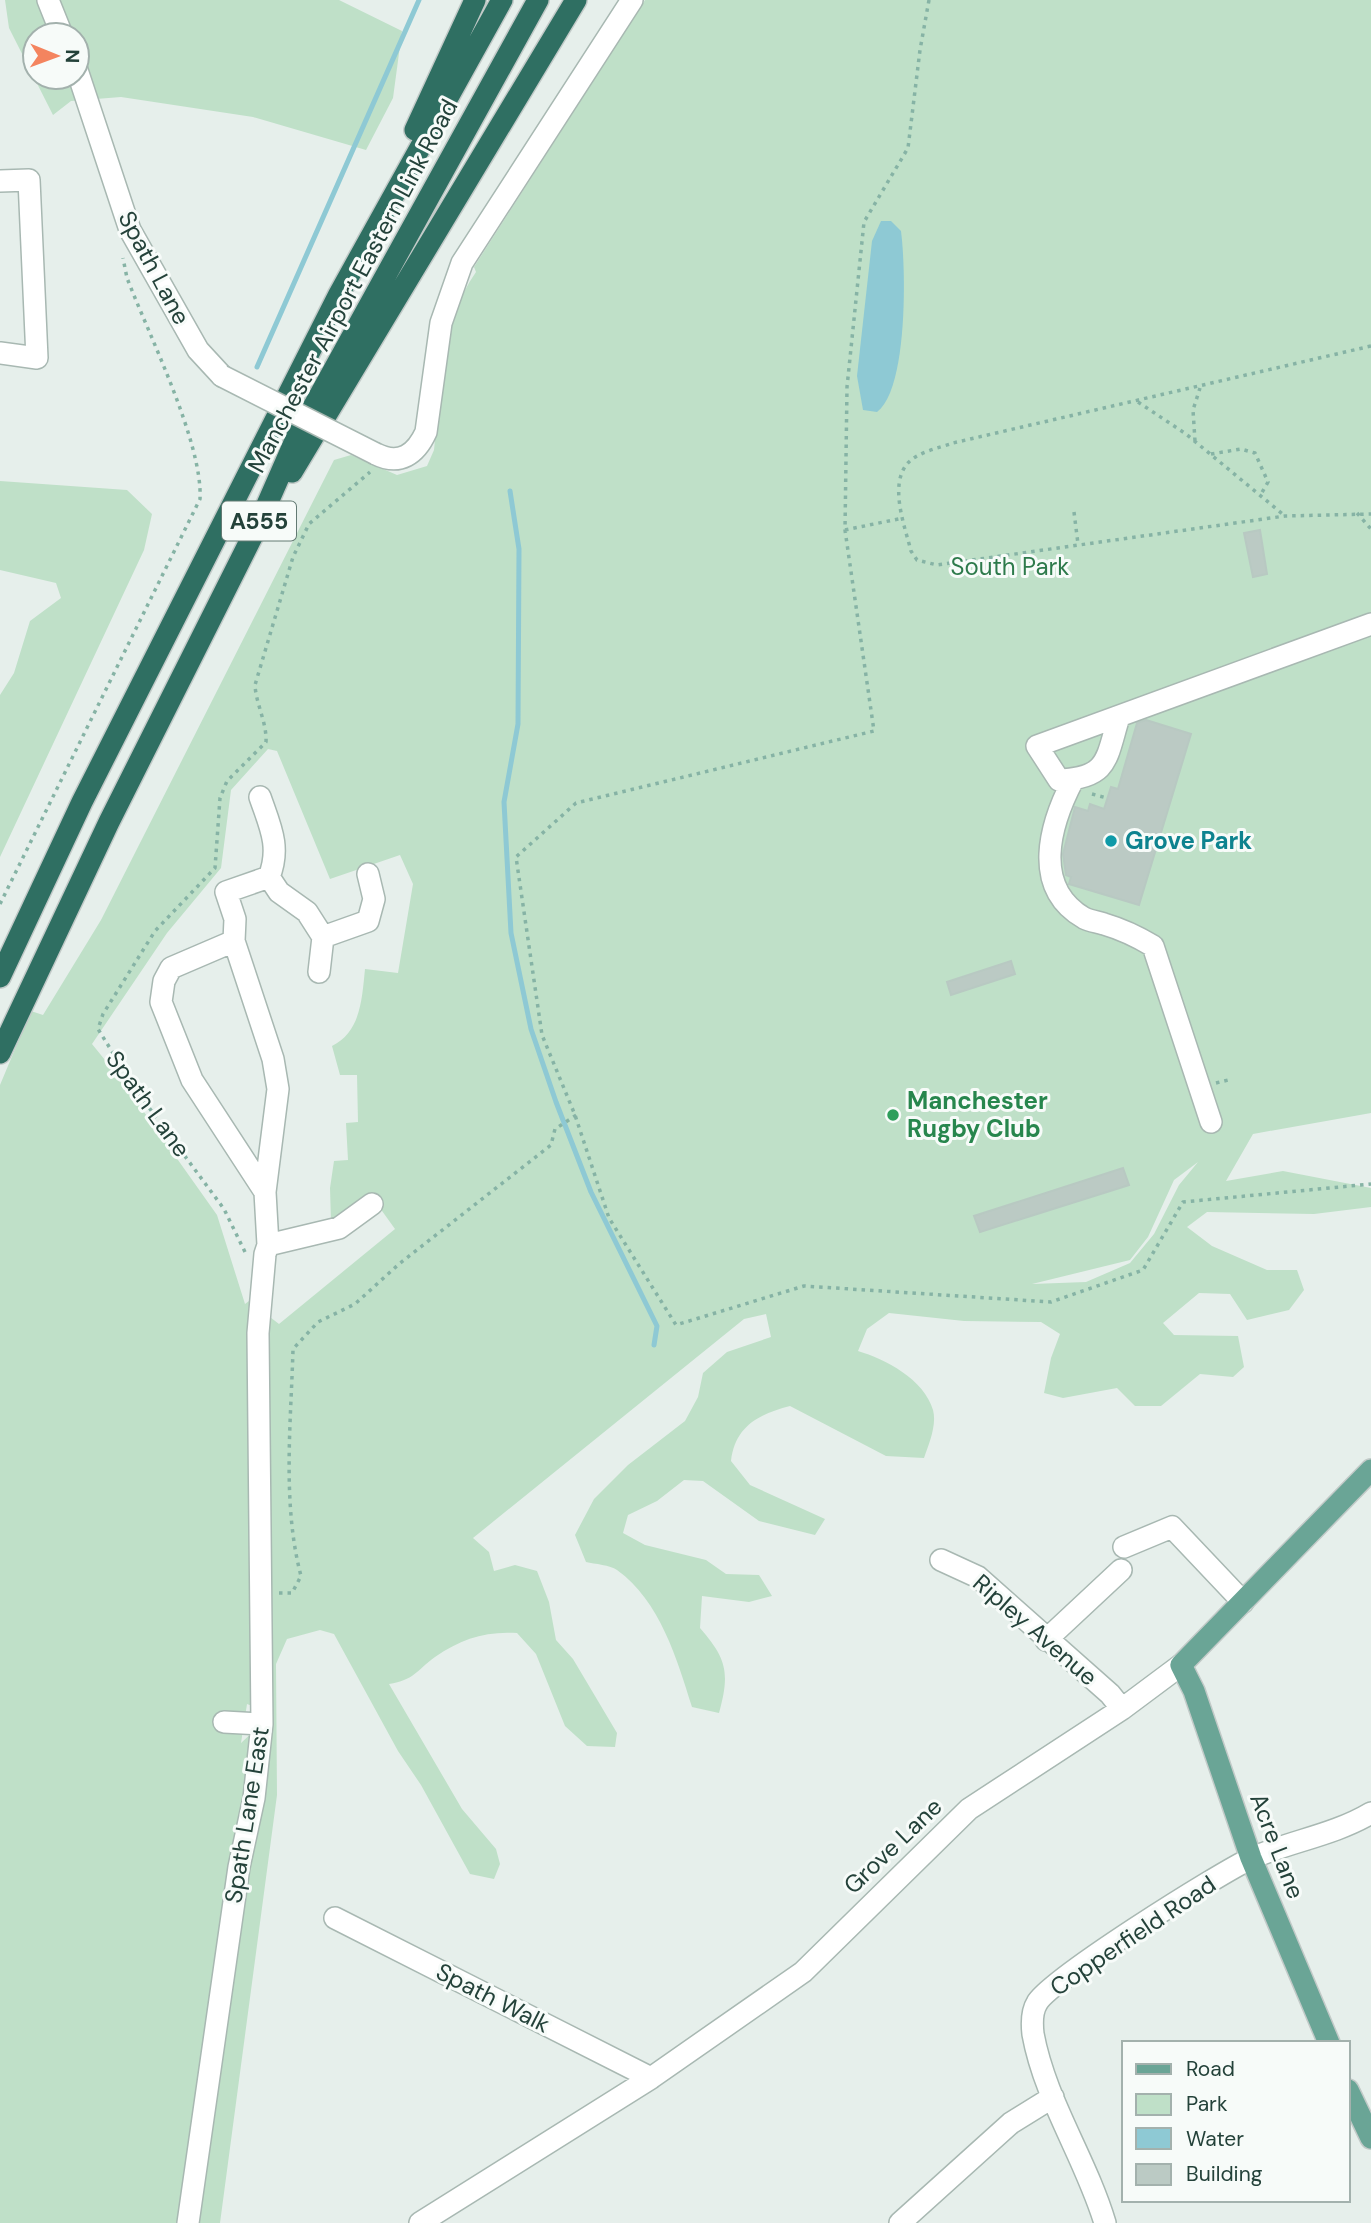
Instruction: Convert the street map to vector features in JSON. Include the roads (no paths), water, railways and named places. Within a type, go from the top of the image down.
[{"type":"highway","points":[[339,294],[475,0]]},
{"type":"highway","name":"Manchester Airport Eastern Link Road","points":[[0,977],[82,802],[339,294],[502,0]]},
{"type":"highway","name":"Manchester Airport Eastern Link Road","points":[[0,1052],[103,834],[258,525],[297,436],[538,0]]},
{"type":"highway","points":[[258,525],[310,446],[576,0]]},
{"type":"main road","name":"Grove Lane","points":[[1181,1665],[1371,1469]]},
{"type":"main road","name":"Acre Lane","points":[[1181,1665],[1194,1691],[1251,1858],[1328,2041]]},
{"type":"main road","points":[[1350,2094],[1371,2138]]},
{"type":"street","points":[[48,0],[56,21]]},
{"type":"street","name":"Spath Lane","points":[[84,91],[130,230],[198,350],[222,376],[380,456],[401,459],[420,445],[426,432],[440,323],[462,263],[632,0]]},
{"type":"street","points":[[0,181],[29,180],[37,358],[0,353]]},
{"type":"street","points":[[1119,717],[1104,764],[1085,779],[1059,780],[1037,746],[1371,624]]},
{"type":"street","points":[[1073,780],[1062,801],[1051,835],[1048,866],[1054,889],[1067,906],[1087,919],[1153,946],[1159,956],[1211,1122]]},
{"type":"street","points":[[260,797],[277,850],[269,877],[279,892],[307,912],[323,936],[319,972]]},
{"type":"street","points":[[323,936],[368,921],[374,900],[368,874]]},
{"type":"street","name":"Spath Lane East","points":[[188,2223],[239,1867],[254,1798],[262,1724],[256,1270],[268,1245],[265,1192],[278,1089],[273,1059],[234,941],[234,919],[226,892],[269,877]]},
{"type":"street","points":[[234,941],[171,968],[164,981],[161,1002],[192,1080],[265,1192]]},
{"type":"street","points":[[268,1245],[339,1228],[372,1205]]},
{"type":"street","points":[[1124,1547],[1172,1527],[1243,1602]]},
{"type":"street","name":"Ripley Avenue","points":[[940,1560],[978,1577],[1110,1694],[1122,1709]]},
{"type":"street","points":[[1046,1640],[1121,1570]]},
{"type":"street","name":"Grove Lane","points":[[420,2223],[651,2078],[803,1972],[969,1809],[1122,1709],[1181,1665]]},
{"type":"street","points":[[224,1723],[262,1724]]},
{"type":"street","name":"Copperfield Road","points":[[1105,2223],[1095,2190],[1052,2097],[1033,2034],[1036,2004],[1049,1988],[1118,1941],[1251,1858],[1352,1824],[1371,1813]]},
{"type":"street","name":"Spath Walk","points":[[335,1918],[651,2078]]},
{"type":"street","points":[[900,2223],[1011,2123],[1052,2097]]},
{"type":"water","points":[[881,221],[891,221],[901,231],[904,299],[900,355],[895,379],[887,399],[877,412],[863,410],[857,376],[872,241]]},
{"type":"waterway","points":[[257,367],[419,0]]},
{"type":"waterway","points":[[510,491],[519,549],[518,724],[504,802],[511,933],[531,1029],[556,1102],[591,1192],[657,1326],[654,1345]]},
{"type":"place","name":"Grove Park","points":[[1111,841]]},
{"type":"place","name":"Manchester Rugby Club","points":[[893,1115]]},
{"type":"park label","name":"South Park","points":[[1010,567]]}]
